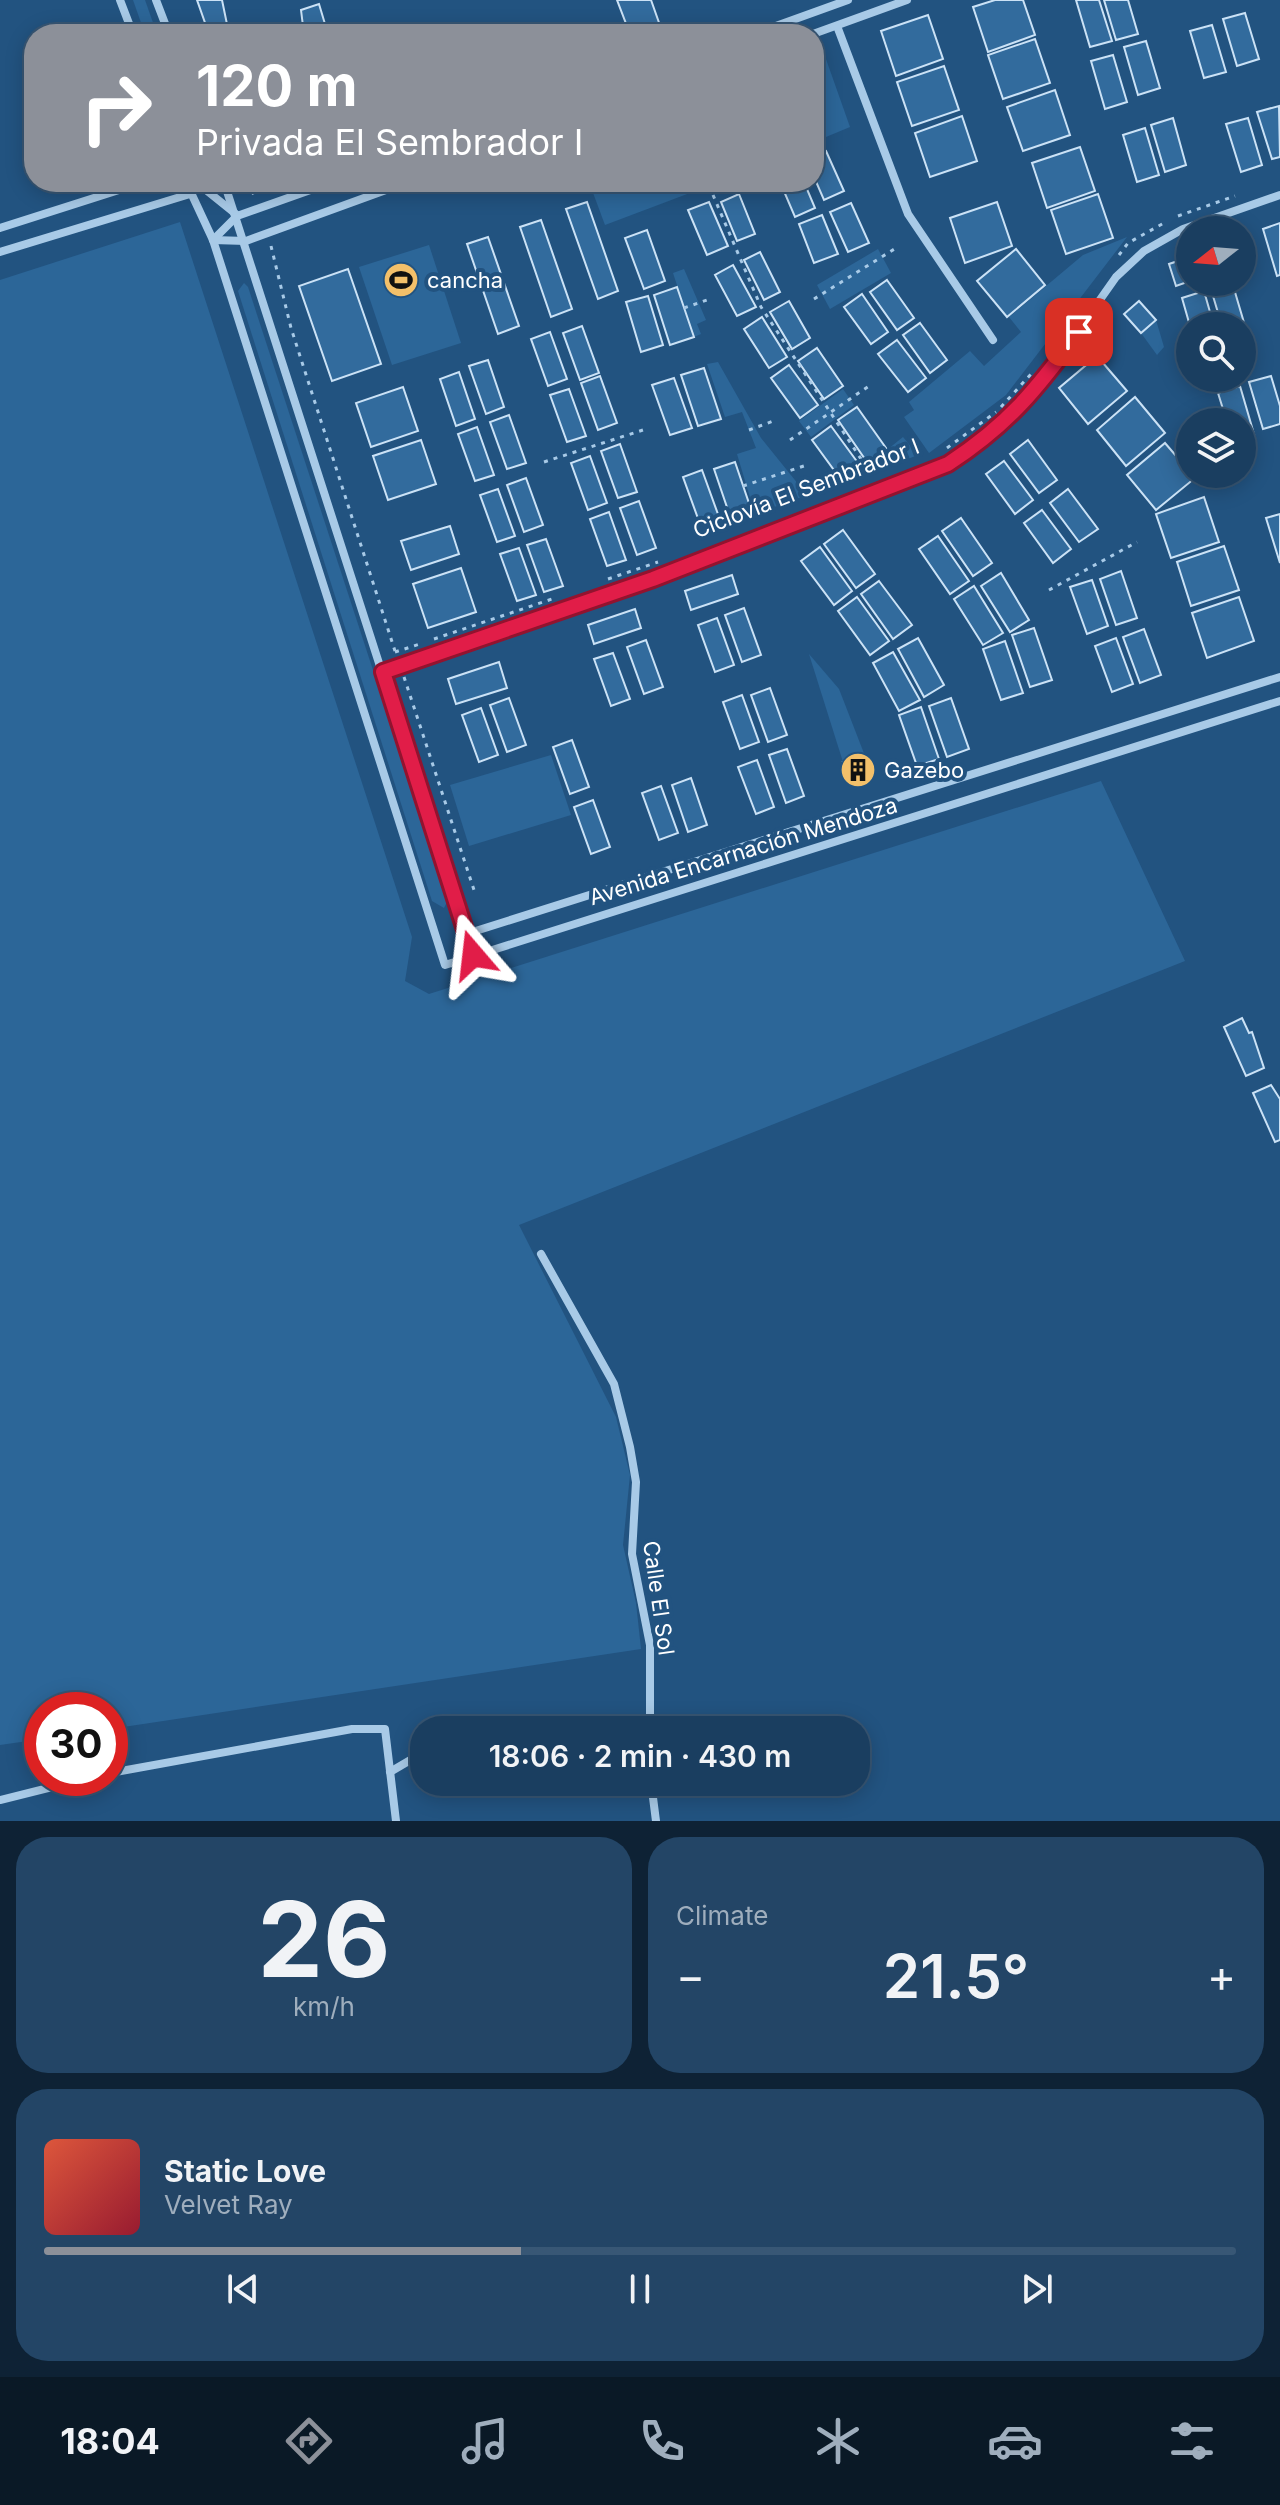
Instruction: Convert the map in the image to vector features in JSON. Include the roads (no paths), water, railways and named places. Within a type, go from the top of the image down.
[{"type":"street","points":[[156,0],[165,24]]},
{"type":"street","points":[[782,24],[848,0]]},
{"type":"street","points":[[824,30],[907,0]]},
{"type":"street","points":[[120,3],[129,24]]},
{"type":"street","points":[[837,26],[908,214],[993,340]]},
{"type":"street","points":[[0,228],[113,192]]},
{"type":"street","points":[[208,192],[237,216]]},
{"type":"street","points":[[228,192],[473,955]]},
{"type":"street","points":[[213,240],[237,216],[305,192]]},
{"type":"street","points":[[213,240],[246,241],[381,192]]},
{"type":"street","points":[[0,252],[190,194],[213,240]]},
{"type":"street","points":[[383,672],[653,579],[948,464],[992,435],[1030,399],[1116,277],[1144,251],[1183,229],[1280,195]]},
{"type":"street","name":"Avenida Encarnación Mendoza","points":[[213,240],[445,965],[1280,701]]},
{"type":"street","name":"Avenida Encarnación Mendoza","points":[[466,934],[1280,677]]},
{"type":"street","name":"Calle El Sol","points":[[541,1254],[614,1384],[630,1447],[636,1482],[632,1554],[650,1645],[650,1716]]},
{"type":"street","points":[[128,1770],[352,1729],[385,1729],[396,1821]]},
{"type":"street","points":[[390,1772],[410,1760]]},
{"type":"street","points":[[0,1800],[24,1794]]},
{"type":"street","points":[[653,1796],[656,1821]]},
{"type":"place","name":"cancha","points":[[401,280]]},
{"type":"place","name":"Gazebo","points":[[858,770]]}]
